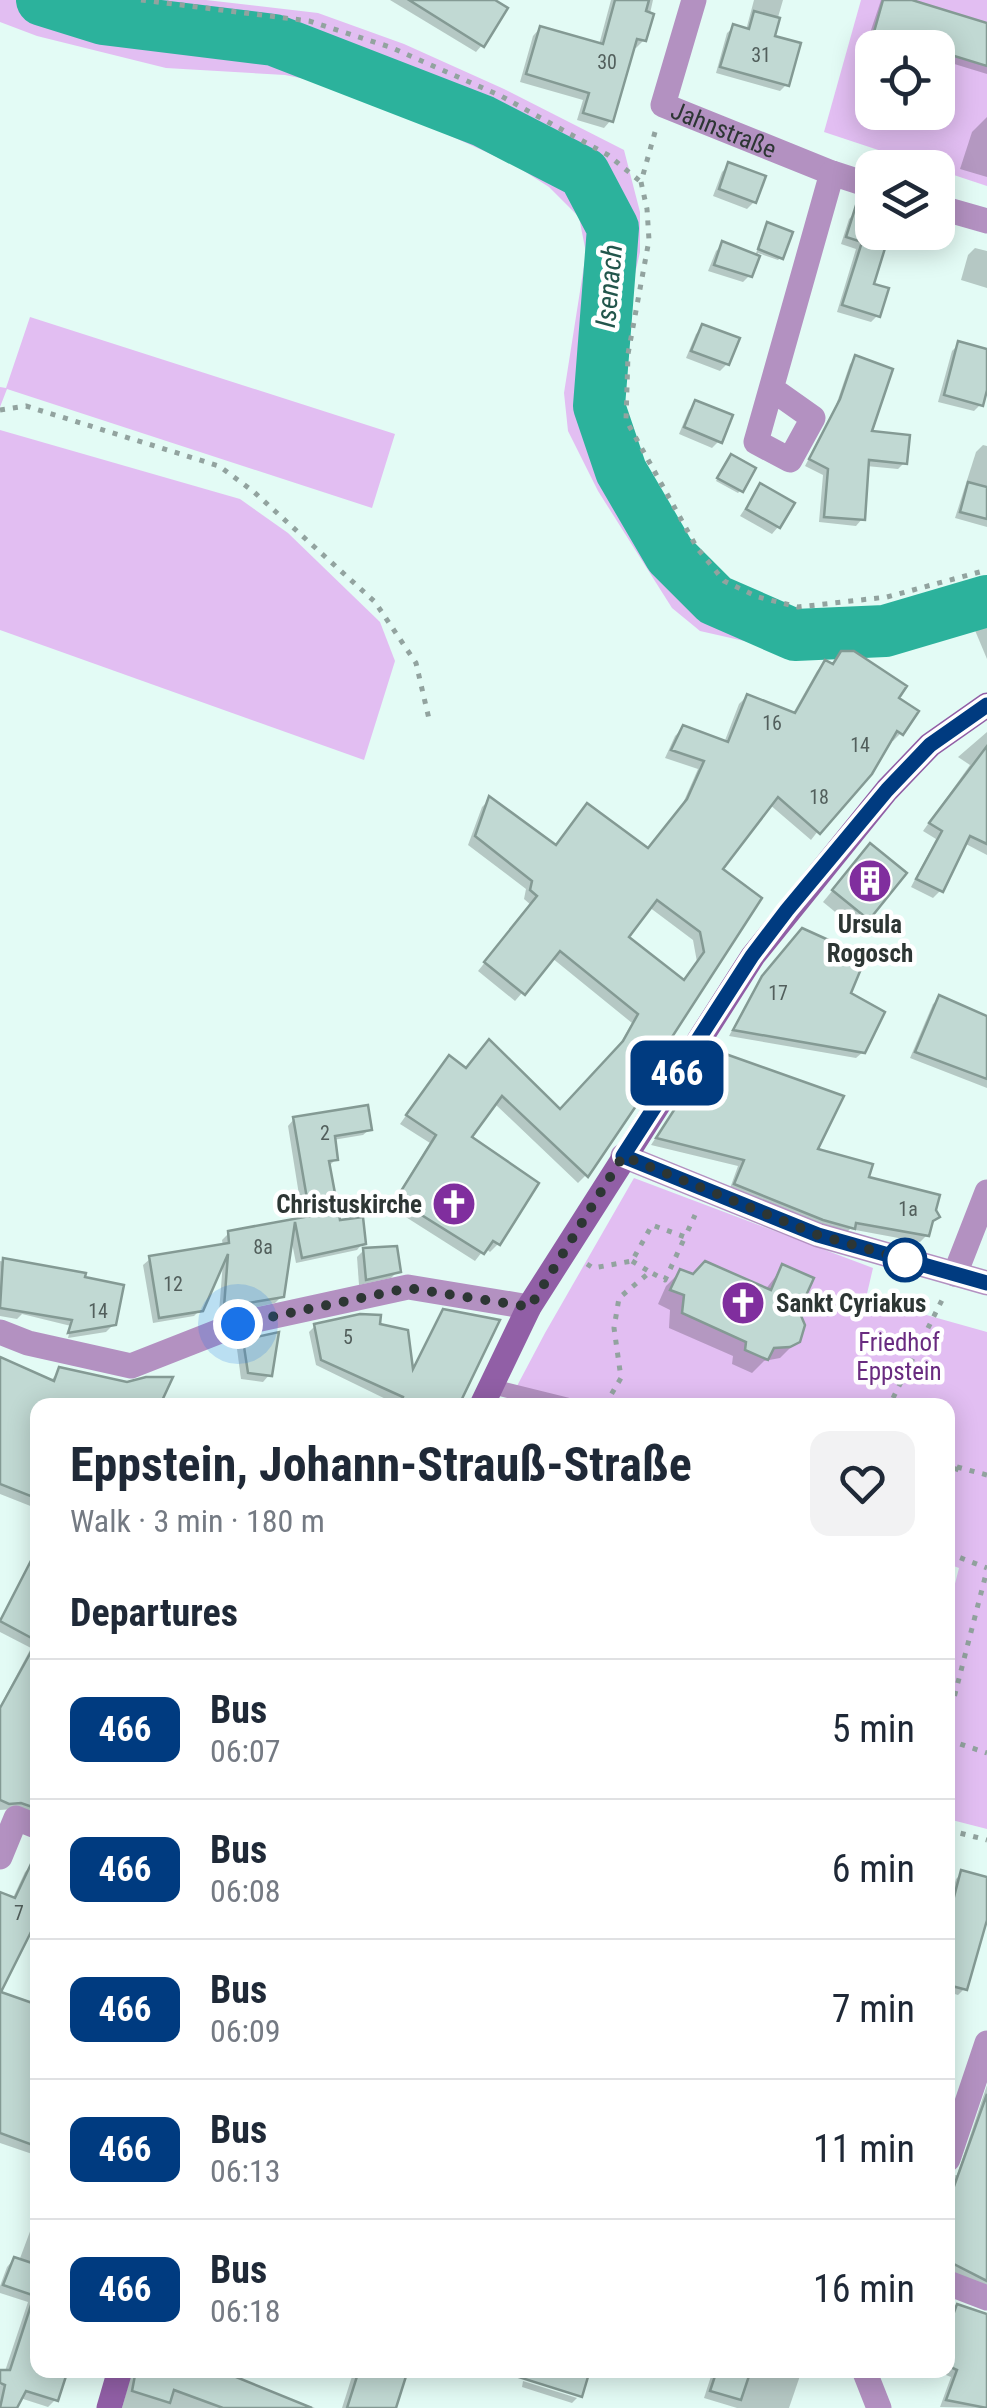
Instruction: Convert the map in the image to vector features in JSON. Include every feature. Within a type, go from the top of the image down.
[{"type":"main road","points":[[486,1396],[530,1307],[752,956],[887,790],[930,745],[987,705]]},
{"type":"main road","points":[[109,2408],[118,2378]]},
{"type":"street","name":"Jahnstraße","points":[[694,0],[663,105],[855,180]]},
{"type":"street","points":[[772,389],[832,173]]},
{"type":"street","points":[[955,212],[987,221]]},
{"type":"street","points":[[623,1156],[818,1235],[987,1283]]},
{"type":"street","points":[[956,1274],[987,1192]]},
{"type":"street","points":[[0,1332],[28,1344],[131,1366],[238,1324],[408,1288],[530,1307]]},
{"type":"street","points":[[0,1857],[16,1818],[30,1824]]},
{"type":"street","points":[[955,2139],[987,2043]]},
{"type":"street","points":[[955,2285],[987,2298]]},
{"type":"street","points":[[867,2378],[879,2408]]},
{"type":"path","points":[[141,0],[309,21],[390,47],[502,96],[608,156],[641,182]]},
{"type":"path","points":[[663,105],[641,182],[648,209],[649,240],[628,354],[626,420],[698,548],[724,581],[758,598],[798,607],[887,597],[987,570]]},
{"type":"path","points":[[0,410],[26,406],[219,466],[268,504],[375,602],[416,662],[428,719]]},
{"type":"path","points":[[593,1268],[632,1262],[665,1280],[693,1220]]},
{"type":"path","points":[[632,1262],[652,1224],[685,1237]]},
{"type":"path","points":[[609,1398],[622,1378],[614,1328],[619,1298],[650,1272]]},
{"type":"path","points":[[893,1398],[956,1274]]},
{"type":"path","points":[[956,1467],[987,1475]]},
{"type":"path","points":[[955,1556],[987,1569],[955,1694]]},
{"type":"path","points":[[955,1742],[987,1753]]},
{"type":"path","points":[[955,1832],[987,1840]]},
{"type":"green space","points":[[0,0],[206,0],[318,13],[404,44],[624,150],[640,212],[640,252],[626,313],[612,413],[642,477],[696,564],[735,604],[803,623],[940,600],[987,585],[987,616],[864,649],[775,648],[700,631],[672,608],[598,491],[568,431],[564,393],[586,253],[579,217],[549,187],[513,164],[340,86],[285,75],[166,68],[37,36],[0,22]]},
{"type":"green space","points":[[861,0],[987,0],[987,186],[955,175],[955,150],[878,150],[824,132]]},
{"type":"green space","points":[[30,317],[395,434],[372,508],[7,389],[0,407],[0,387],[6,388]]},
{"type":"green space","points":[[0,430],[240,499],[288,533],[380,622],[395,661],[364,760],[0,630]]},
{"type":"green space","name":"Friedhof Eppstein","points":[[634,1178],[873,1268],[866,1298],[987,1332],[987,1829],[955,1821],[955,1584],[959,1568],[955,1567],[955,1398],[511,1398]]},
{"type":"building","points":[[409,0],[495,0],[508,8],[484,47]]},
{"type":"building","points":[[615,0],[649,0],[646,11],[654,14],[646,41],[637,39],[613,122],[583,113],[589,93],[526,74],[540,26],[603,44]]},
{"type":"building","points":[[883,0],[912,0],[987,23],[987,66],[955,56],[955,30],[875,30]]},
{"type":"building","points":[[754,11],[780,18],[775,36],[801,43],[789,86],[720,67],[733,24],[749,29]]},
{"type":"building","points":[[728,162],[766,176],[756,203],[719,189]]},
{"type":"building","points":[[855,208],[855,240],[846,237]]},
{"type":"building","points":[[767,222],[793,232],[783,259],[758,249]]},
{"type":"building","points":[[722,241],[760,256],[752,277],[714,265]]},
{"type":"building","points":[[859,250],[884,250],[874,284],[889,288],[880,317],[842,305]]},
{"type":"building","points":[[702,324],[740,338],[729,365],[691,351]]},
{"type":"building","points":[[958,341],[987,349],[983,406],[944,395]]},
{"type":"building","points":[[855,355],[893,369],[872,431],[910,435],[907,464],[869,460],[865,520],[824,517],[828,469],[809,459],[840,399]]},
{"type":"building","points":[[695,400],[733,415],[722,443],[684,427]]},
{"type":"building","points":[[731,454],[756,468],[743,492],[717,478]]},
{"type":"building","points":[[968,482],[987,487],[987,519],[960,512]]},
{"type":"building","points":[[760,483],[795,503],[780,528],[746,509]]},
{"type":"building","points":[[841,651],[854,651],[907,686],[899,698],[919,711],[903,735],[897,731],[872,774],[820,834],[778,797],[723,869],[762,898],[661,1054],[665,1057],[663,1066],[588,1177],[502,1096],[472,1137],[539,1183],[500,1245],[493,1241],[484,1254],[396,1199],[436,1135],[406,1115],[449,1055],[466,1068],[489,1039],[560,1109],[623,1041],[638,1014],[560,951],[525,995],[484,962],[537,896],[530,890],[532,881],[475,836],[489,796],[556,845],[587,803],[648,848],[687,799],[704,761],[671,750],[683,725],[728,742],[747,694],[795,713],[825,660],[833,664]],"holes":[[[657,900],[700,932],[704,952],[684,980],[629,937]]]},
{"type":"building","points":[[987,746],[987,844],[970,836],[943,892],[916,879],[942,831],[929,823]]},
{"type":"building","name":"Ursula Rogosch","points":[[870,843],[907,873],[869,920],[832,890]]},
{"type":"building","points":[[802,928],[866,957],[851,993],[885,1012],[865,1053],[733,1030],[762,976]]},
{"type":"building","points":[[939,995],[987,1016],[987,1079],[915,1052]]},
{"type":"building","points":[[720,1052],[844,1096],[818,1149],[873,1164],[869,1177],[940,1195],[936,1210],[940,1217],[933,1221],[929,1236],[856,1223],[855,1229],[823,1220],[734,1184],[744,1160],[656,1138],[696,1076],[704,1078]]},
{"type":"building","points":[[368,1105],[372,1130],[335,1136],[338,1160],[329,1161],[340,1220],[363,1217],[366,1244],[302,1258],[295,1222],[284,1297],[224,1307],[228,1254],[203,1311],[159,1318],[149,1256],[229,1243],[228,1231],[310,1216],[293,1117]]},
{"type":"building","points":[[397,1246],[401,1272],[366,1280],[363,1248]]},
{"type":"building","points":[[3,1258],[86,1273],[85,1277],[124,1285],[116,1325],[68,1333],[72,1320],[0,1308]]},
{"type":"building","name":"Sankt Cyriakus","points":[[705,1261],[771,1290],[782,1264],[814,1278],[799,1311],[805,1325],[800,1342],[774,1348],[768,1360],[745,1350],[746,1342],[682,1313],[684,1295],[670,1290],[680,1269],[693,1274]]},
{"type":"building","points":[[443,1309],[500,1320],[462,1398],[403,1398],[321,1360],[314,1324],[360,1314],[381,1315],[380,1324],[408,1330],[413,1369]]},
{"type":"building","points":[[279,1332],[272,1376],[248,1373],[243,1340]]},
{"type":"building","points":[[0,1357],[54,1381],[59,1367],[127,1382],[173,1377],[163,1398],[30,1398],[30,1496],[0,1484]]},
{"type":"building","points":[[30,1563],[30,1637],[0,1621]]},
{"type":"building","points":[[30,1654],[30,1806],[0,1800],[0,1708]]},
{"type":"building","points":[[30,1866],[30,1934],[1,1992],[30,2002],[30,2144],[0,2133],[0,1892],[15,1898]]},
{"type":"building","points":[[961,1870],[987,1877],[987,1920],[967,1990],[955,1987],[955,1893]]},
{"type":"building","points":[[987,2094],[987,2281],[955,2265],[955,2183]]},
{"type":"building","points":[[14,2257],[30,2262],[30,2294],[3,2285]]},
{"type":"building","points":[[957,2304],[987,2314],[987,2408],[946,2400],[957,2370]]},
{"type":"building","points":[[30,2308],[30,2378],[65,2378],[58,2401],[26,2391],[17,2408],[0,2408],[5,2385],[0,2383],[0,2370],[10,2370]]},
{"type":"building","points":[[134,2378],[239,2378],[312,2408],[223,2408],[174,2390],[170,2403],[132,2391]]},
{"type":"building","points":[[356,2378],[405,2378],[396,2408],[347,2408]]},
{"type":"building","points":[[522,2378],[588,2378],[582,2397]]},
{"type":"building","points":[[714,2378],[748,2378],[741,2400],[710,2391]]},
{"type":"waterway","name":"Isenach","points":[[42,0],[103,19],[274,40],[483,121],[584,173],[613,228],[599,406],[621,471],[670,555],[715,600],[795,635],[885,631],[987,601]]},
{"type":"bus line","name":"466","points":[[987,705],[930,745],[887,790],[787,910],[752,956],[623,1156],[818,1235],[987,1283]]},
{"type":"place","name":"Ursula Rogosch","points":[[870,881]]},
{"type":"place","name":"Christuskirche","points":[[454,1204]]},
{"type":"place","name":"Sankt Cyriakus","points":[[743,1303]]},
{"type":"route","points":[[238,1324],[408,1288],[530,1307],[623,1156],[818,1235],[921,1264],[905,1260]]}]
